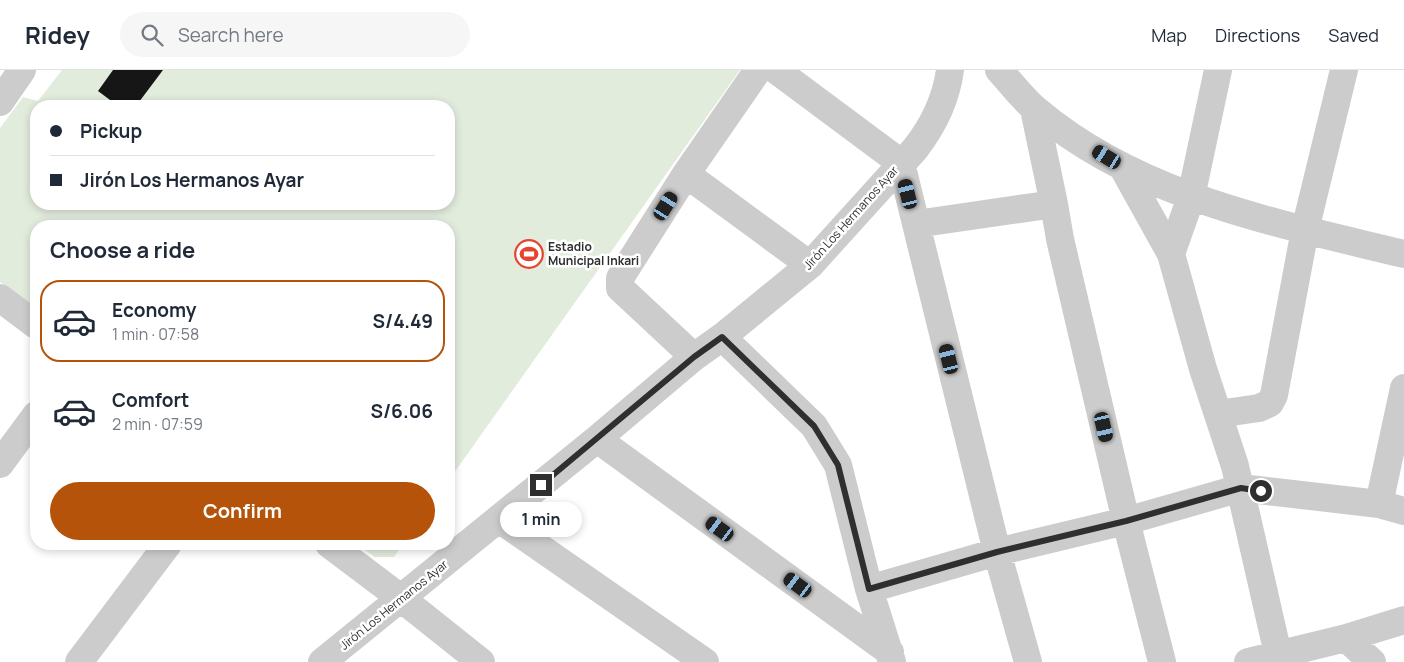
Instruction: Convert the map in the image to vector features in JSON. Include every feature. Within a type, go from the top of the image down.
[{"type":"street","points":[[0,102],[22,70]]},
{"type":"street","points":[[694,357],[620,288],[620,278],[686,174],[758,70]]},
{"type":"street","points":[[776,70],[901,163],[997,552],[1028,662]]},
{"type":"street","name":"Jirón Los Hermanos Ayar","points":[[328,660],[694,357],[722,337],[810,265],[920,143],[936,116],[948,87],[950,70]]},
{"type":"street","points":[[999,70],[1034,109],[1077,140],[1122,166],[1191,197],[1305,230],[1404,254]]},
{"type":"street","points":[[1171,254],[1191,197],[1218,70]]},
{"type":"street","points":[[1218,414],[1259,408],[1270,403],[1274,395],[1305,230],[1344,70]]},
{"type":"street","points":[[1034,109],[1060,240],[1126,521],[1162,662]]},
{"type":"street","points":[[1122,166],[1171,254],[1203,369],[1241,488],[1288,655]]},
{"type":"street","points":[[686,174],[810,265]]},
{"type":"street","points":[[916,224],[1054,204]]},
{"type":"street","points":[[0,298],[30,320]]},
{"type":"street","points":[[722,337],[814,426],[838,465],[869,589],[891,657]]},
{"type":"street","points":[[869,589],[997,552],[1126,521],[1241,488],[1392,507],[1404,388]]},
{"type":"street","points":[[0,464],[30,423]]},
{"type":"street","points":[[597,439],[891,657]]},
{"type":"street","points":[[499,519],[705,662]]},
{"type":"street","points":[[79,662],[163,550]]},
{"type":"street","points":[[337,550],[402,598],[482,662]]},
{"type":"street","points":[[1248,662],[1288,655],[1404,620]]},
{"type":"street","points":[[1346,638],[1372,662]]},
{"type":"green space","name":"Estadio Municipal Inkari","points":[[62,70],[740,70],[455,472],[455,220],[30,220],[30,304],[0,282],[0,128],[23,97],[34,100],[30,100],[30,210],[455,210],[455,100],[39,100]]},
{"type":"green space","points":[[365,550],[399,550],[394,557],[375,557]]},
{"type":"building","points":[[113,70],[163,70],[140,100],[110,100],[98,91]]},
{"type":"place","name":"Estadio Municipal Inkari","points":[[529,254]]},
{"type":"route","points":[[541,485],[694,357],[722,337],[814,426],[838,465],[869,589],[997,552],[1126,521],[1241,488],[1261,491]]}]
